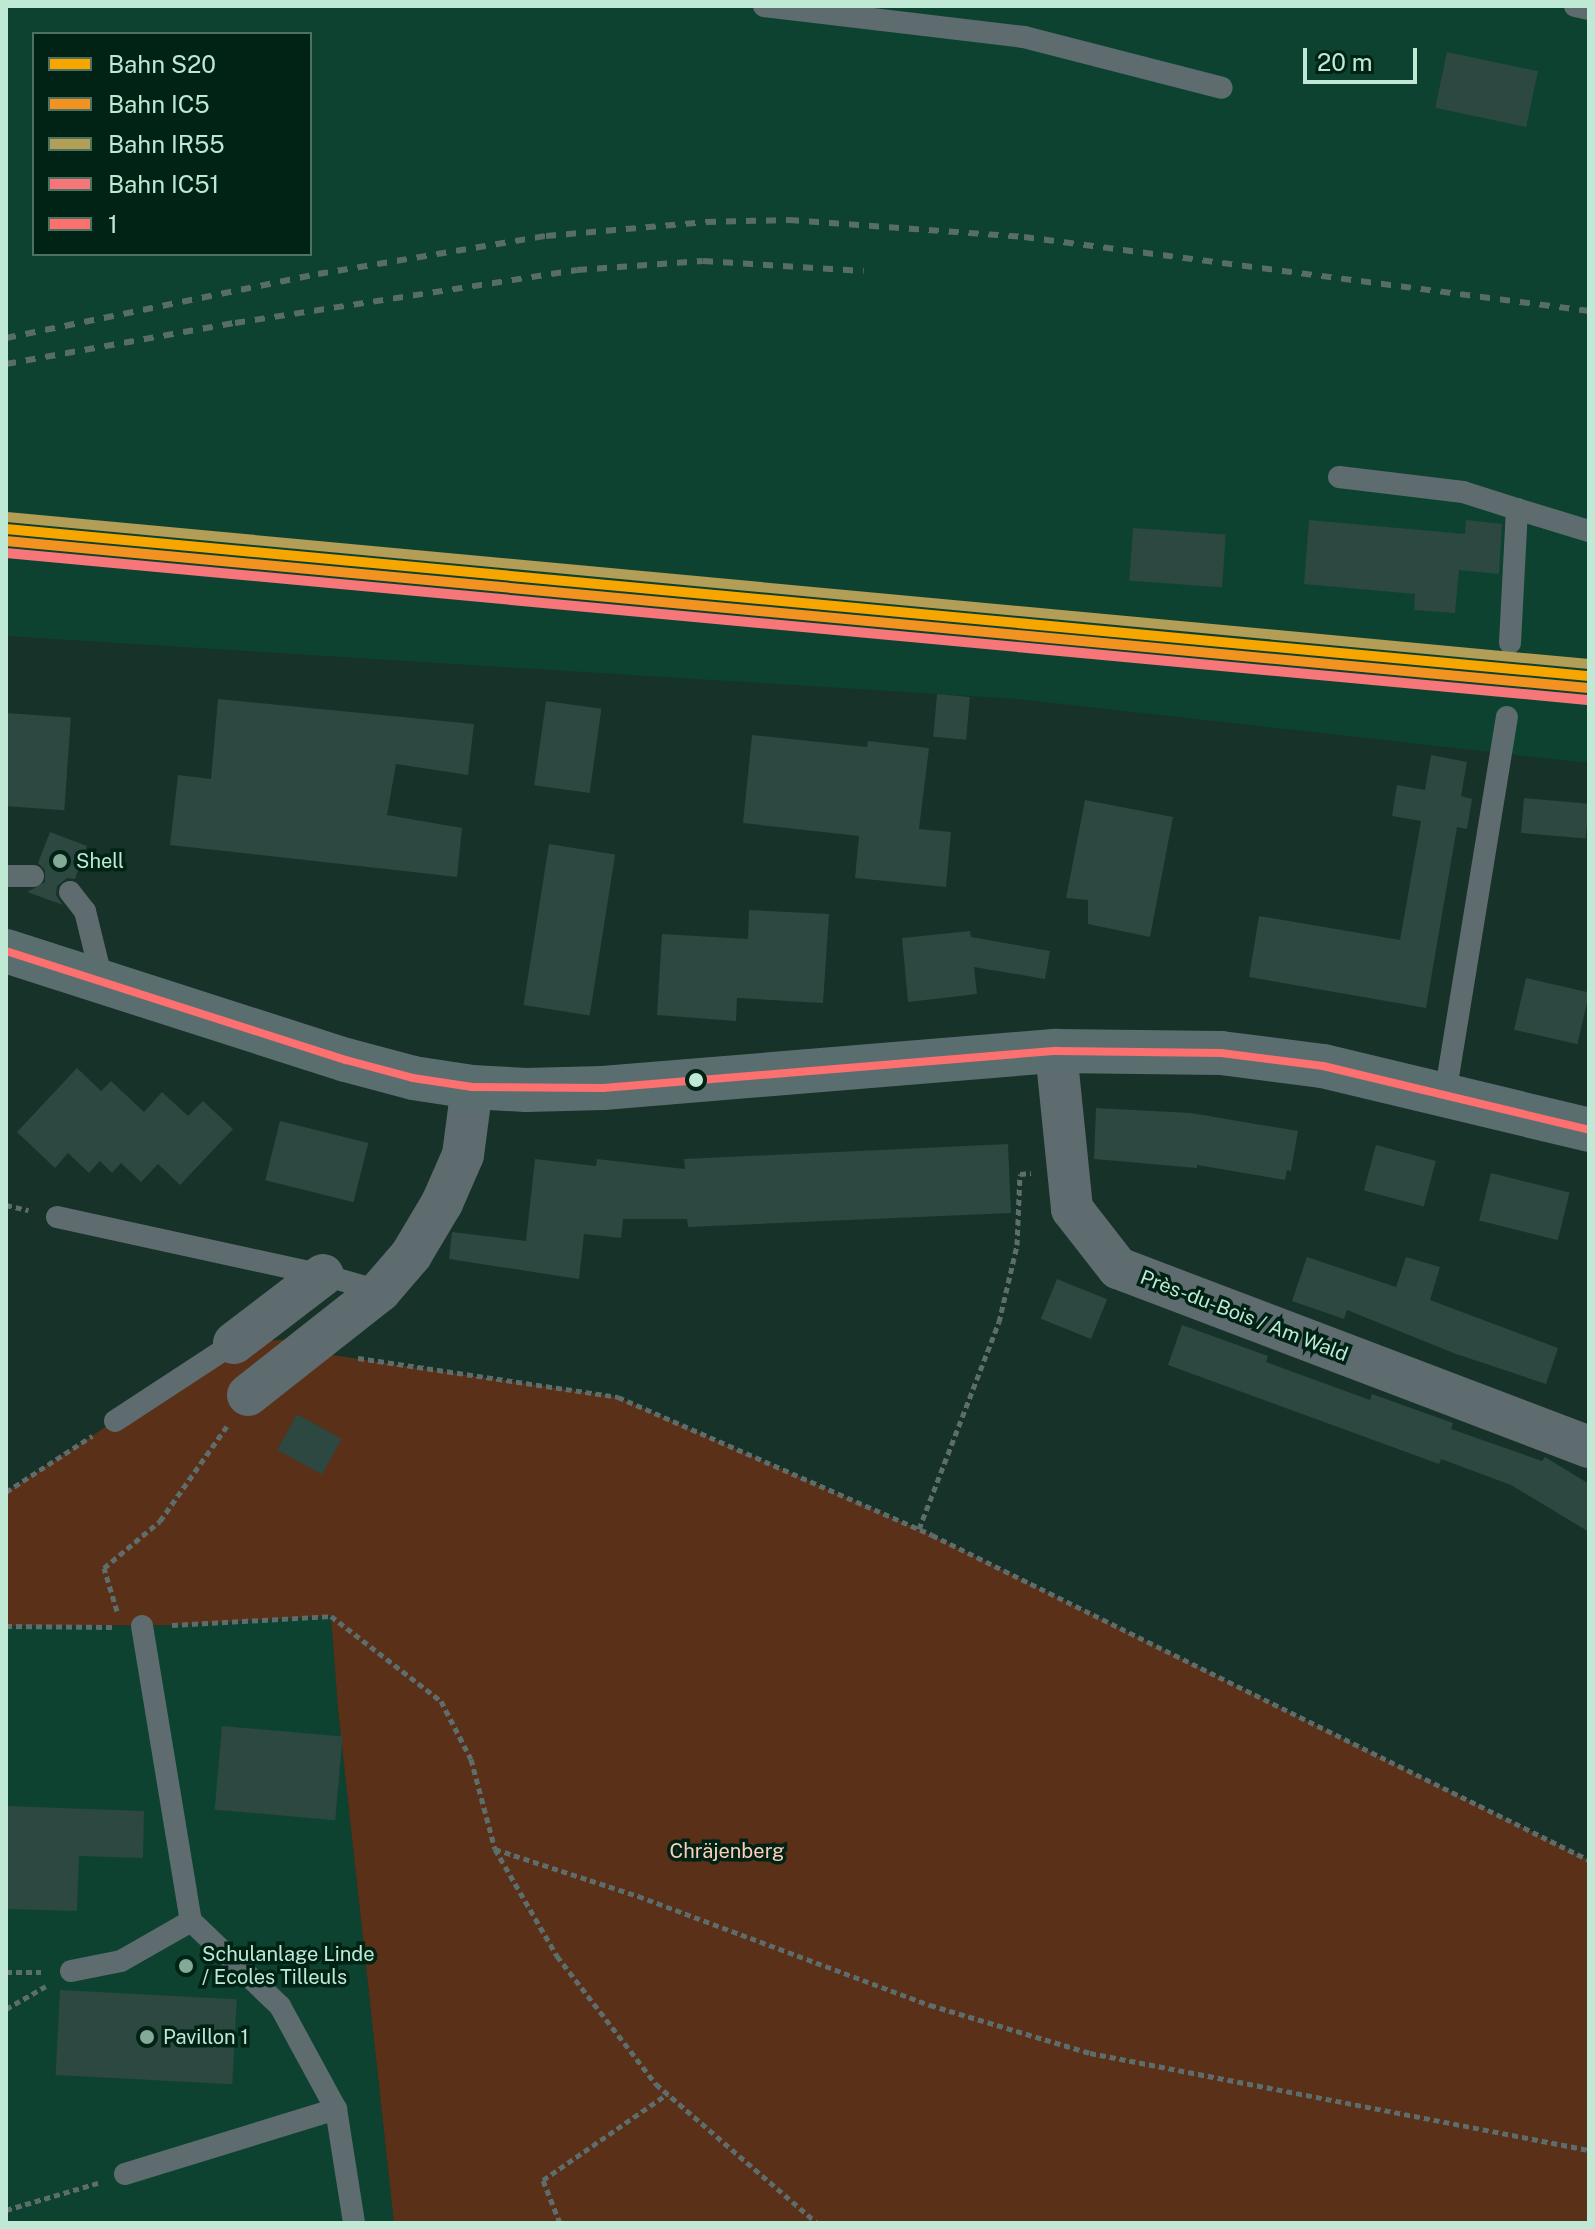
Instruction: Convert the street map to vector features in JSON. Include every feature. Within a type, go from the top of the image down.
[{"type":"main road","points":[[6,951],[346,1060],[413,1078],[472,1087],[596,1089],[1056,1051],[1221,1053],[1323,1066],[1589,1130]]},
{"type":"street","name":"Près-du-Bois / Am Wald","points":[[1056,1051],[1072,1209],[1118,1268],[1589,1447]]},
{"type":"street","points":[[248,1395],[380,1291],[411,1255],[442,1203],[463,1155],[472,1087]]},
{"type":"street","points":[[234,1343],[323,1275]]},
{"type":"lane","points":[[764,6],[792,12],[1024,37],[1222,88]]},
{"type":"lane","points":[[1575,6],[1589,9]]},
{"type":"lane","points":[[1339,477],[1463,492],[1589,531]]},
{"type":"lane","points":[[1510,643],[1517,509]]},
{"type":"lane","points":[[1445,1095],[1507,717]]},
{"type":"lane","points":[[6,876],[33,876]]},
{"type":"lane","points":[[70,892],[85,911],[102,980]]},
{"type":"lane","points":[[57,1217],[323,1275]]},
{"type":"lane","points":[[159,1226],[380,1291]]},
{"type":"lane","points":[[115,1421],[234,1343]]},
{"type":"lane","points":[[132,1626],[191,1921],[280,2006],[336,2109],[354,2223]]},
{"type":"lane","points":[[71,1971],[121,1961],[191,1921]]},
{"type":"lane","points":[[125,2174],[336,2109]]},
{"type":"path","points":[[919,1529],[999,1322],[1017,1245],[1020,1174],[1068,1167]]},
{"type":"path","points":[[304,1351],[618,1397],[919,1529],[1589,1860]]},
{"type":"path","points":[[132,1626],[104,1568],[160,1521],[248,1395]]},
{"type":"path","points":[[6,1492],[115,1421]]},
{"type":"path","points":[[331,1616],[441,1701],[471,1759],[495,1849],[557,1956],[656,2084],[817,2223]]},
{"type":"path","points":[[495,1849],[638,1896],[930,2005],[1090,2053],[1589,2150]]},
{"type":"path","points":[[6,2009],[71,1971]]},
{"type":"path","points":[[560,2223],[543,2180],[667,2094]]},
{"type":"path","points":[[6,2210],[72,2192]]},
{"type":"shaded area","points":[[6,6],[1589,6],[1589,763],[1017,699],[6,636]]},
{"type":"shaded area","name":"Schulanlage Linde / Ecoles Tilleuls","points":[[331,1616],[338,1709],[394,2223],[6,2223],[6,1626],[185,1625]]},
{"type":"green space","name":"Chräjenberg","points":[[294,1339],[305,1351],[618,1397],[932,1535],[1589,1860],[1589,2223],[394,2223],[338,1709],[331,1616],[185,1625],[6,1626],[6,1492],[234,1343]]},
{"type":"building","points":[[1447,52],[1538,71],[1526,127],[1435,108]]},
{"type":"building","points":[[1309,520],[1465,534],[1466,520],[1502,524],[1499,574],[1459,570],[1455,613],[1414,610],[1415,594],[1304,584]]},
{"type":"building","points":[[1133,528],[1226,534],[1222,587],[1129,581]]},
{"type":"building","points":[[937,694],[970,697],[966,740],[933,737]]},
{"type":"building","points":[[218,699],[474,724],[468,775],[396,764],[387,815],[462,828],[457,877],[170,845],[178,775],[211,779]]},
{"type":"building","points":[[546,701],[601,709],[590,793],[534,785]]},
{"type":"building","points":[[6,713],[71,718],[64,810],[6,806]]},
{"type":"building","points":[[752,735],[867,747],[868,741],[929,748],[919,829],[951,832],[946,887],[855,878],[859,836],[743,823]]},
{"type":"building","points":[[1431,755],[1467,762],[1461,796],[1472,799],[1467,829],[1457,827],[1426,1008],[1249,977],[1259,916],[1400,940],[1421,821],[1392,816],[1397,785],[1425,790]]},
{"type":"building","points":[[1524,798],[1589,804],[1586,839],[1521,833]]},
{"type":"building","points":[[1085,800],[1173,817],[1150,937],[1088,924],[1088,900],[1066,898]]},
{"type":"building","name":"Shell","points":[[50,832],[87,846],[75,879],[67,878],[57,886],[56,895],[63,905],[27,892],[45,882],[45,870],[38,863]]},
{"type":"building","points":[[549,844],[615,854],[590,1015],[524,1005]]},
{"type":"building","points":[[749,910],[829,914],[823,1003],[737,998],[736,1021],[657,1015],[662,934],[748,939]]},
{"type":"building","points":[[970,931],[971,937],[1050,951],[1045,979],[974,967],[977,994],[908,1002],[902,938]]},
{"type":"building","points":[[1526,978],[1589,993],[1577,1044],[1514,1030]]},
{"type":"building","points":[[77,1068],[101,1091],[111,1081],[144,1112],[162,1092],[188,1116],[203,1101],[233,1129],[180,1185],[158,1164],[141,1182],[121,1163],[112,1173],[100,1161],[89,1173],[68,1153],[55,1168],[17,1132]]},
{"type":"building","points":[[1096,1108],[1191,1113],[1298,1131],[1291,1171],[1287,1170],[1285,1180],[1197,1165],[1197,1168],[1094,1159]]},
{"type":"building","points":[[280,1121],[368,1143],[354,1202],[265,1180]]},
{"type":"building","points":[[1008,1144],[1011,1213],[688,1227],[687,1219],[623,1219],[621,1238],[584,1234],[579,1279],[449,1259],[452,1232],[526,1241],[535,1159],[596,1166],[597,1159],[685,1169],[684,1159]]},
{"type":"building","points":[[1376,1145],[1436,1161],[1424,1206],[1364,1190]]},
{"type":"building","points":[[1491,1173],[1570,1193],[1558,1240],[1479,1221]]},
{"type":"building","points":[[1307,1257],[1396,1287],[1406,1257],[1440,1267],[1430,1300],[1558,1348],[1546,1384],[1456,1354],[1347,1310],[1344,1319],[1292,1301]]},
{"type":"building","points":[[1057,1279],[1107,1299],[1091,1339],[1041,1319]]},
{"type":"building","points":[[1182,1325],[1268,1356],[1266,1362],[1370,1400],[1372,1394],[1453,1423],[1451,1429],[1542,1461],[1545,1457],[1589,1484],[1589,1532],[1511,1485],[1441,1459],[1439,1464],[1168,1365]]},
{"type":"building","points":[[297,1414],[342,1439],[322,1475],[277,1450]]},
{"type":"building","points":[[222,1726],[343,1737],[335,1820],[215,1810]]},
{"type":"building","points":[[6,1806],[144,1811],[143,1858],[79,1856],[77,1911],[6,1909]]},
{"type":"building","name":"Pavillon 1","points":[[60,1990],[237,1999],[232,2084],[56,2075]]},
{"type":"railway","points":[[6,338],[318,274],[546,236],[706,222],[789,220],[1024,237],[1589,311]]},
{"type":"railway","points":[[6,364],[235,323],[577,270],[703,261],[864,271]]},
{"type":"rail line","name":"IR55","points":[[7,517],[1589,664]]},
{"type":"rail line","name":"S20","points":[[6,529],[1589,676]]},
{"type":"rail line","name":"IC5","points":[[6,541],[1588,688]]},
{"type":"rail line","name":"IC51","points":[[6,553],[1587,700]]},
{"type":"transit line","name":"1","points":[[6,951],[346,1060],[413,1078],[472,1087],[603,1088],[1056,1051],[1221,1053],[1323,1066],[1589,1130]]},
{"type":"place","name":"Shell","points":[[60,861]]},
{"type":"place","name":"Schulanlage Linde / Ecoles Tilleuls","points":[[186,1966]]},
{"type":"place","name":"Pavillon 1","points":[[147,2037]]}]
